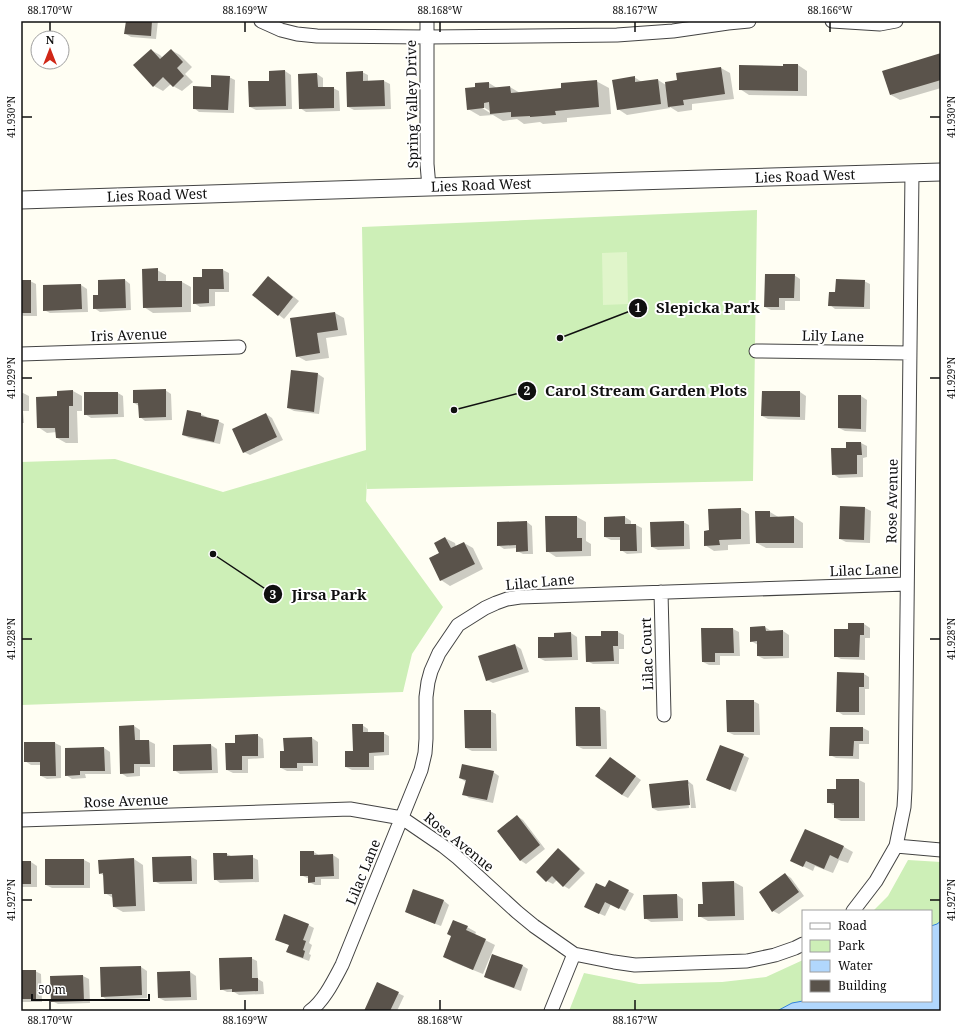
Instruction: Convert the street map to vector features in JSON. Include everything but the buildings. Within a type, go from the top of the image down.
[{"type":"street","points":[[261,21],[281,30],[297,34],[317,36],[427,37],[617,35],[673,31],[748,21]]},
{"type":"street","name":"Spring Valley Drive","points":[[427,21],[427,164],[429,186]]},
{"type":"street","points":[[832,21],[880,24],[896,21]]},
{"type":"street","name":"Rose Avenue","points":[[854,910],[876,881],[896,846],[904,808],[912,172]]},
{"type":"street","name":"Lies Road West","points":[[21,200],[429,186],[941,172]]},
{"type":"street","name":"Iris Avenue","points":[[21,354],[238,347]]},
{"type":"street","name":"Lily Lane","points":[[756,352],[910,353]]},
{"type":"street","name":"Lilac Lane","points":[[310,1011],[317,1006],[342,965],[421,770],[425,753],[426,697],[428,682],[439,653],[458,625],[496,603],[520,597],[907,584]]},
{"type":"street","name":"Lilac Court","points":[[661,592],[664,715]]},
{"type":"street","name":"Rose Avenue","points":[[21,820],[350,809],[402,818],[443,846],[517,912],[574,954],[635,965],[747,961],[775,955],[802,944]]},
{"type":"street","points":[[896,846],[941,850]]},
{"type":"street","points":[[551,1011],[574,954]]},
{"type":"green space","points":[[757,210],[753,481],[367,489],[367,481],[366,501],[443,607],[412,654],[403,692],[21,705],[21,462],[115,459],[223,492],[366,450],[362,227]]},
{"type":"green space","points":[[627,252],[628,304],[603,305],[602,253]]},
{"type":"green space","points":[[908,860],[941,862],[941,1011],[569,1011],[584,973],[639,984],[722,982],[766,977],[802,960],[802,1002],[932,1002],[932,910],[874,910],[888,896]]},
{"type":"water","points":[[941,921],[941,1011],[777,1011],[792,1003],[802,1001],[932,1002],[932,926]]},
{"type":"place","name":"Slepicka Park","points":[[560,338]]},
{"type":"place","name":"Carol Stream Garden Plots","points":[[454,410]]},
{"type":"place","name":"Jirsa Park","points":[[213,554]]}]
